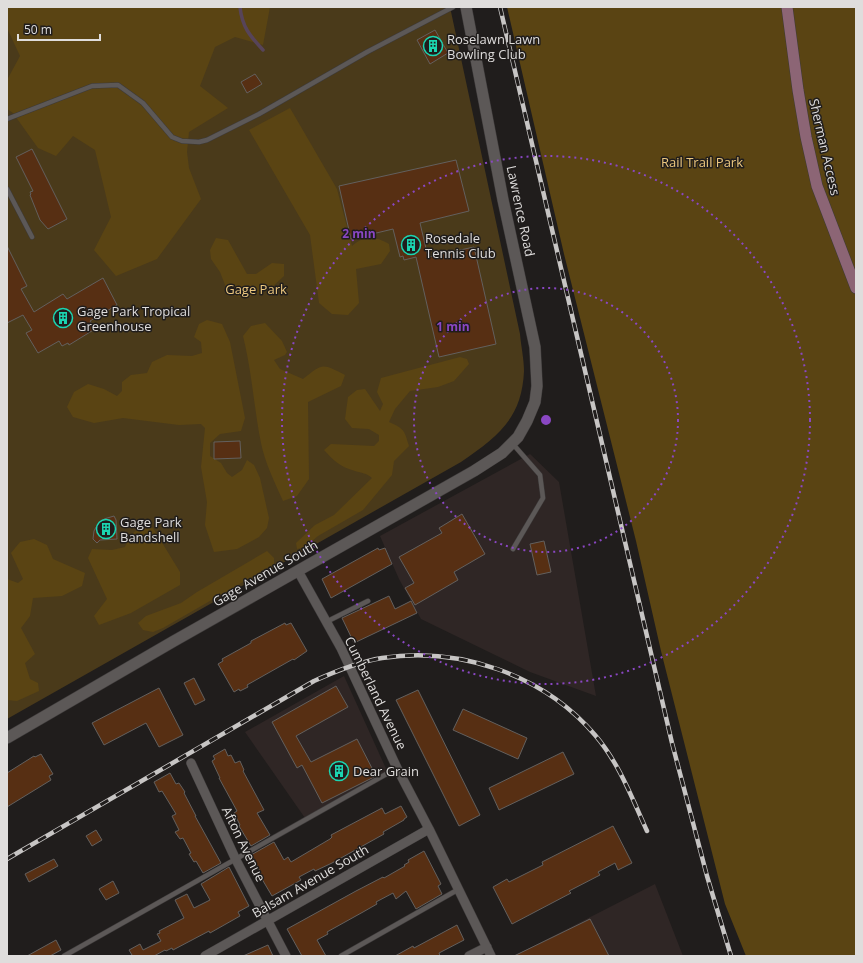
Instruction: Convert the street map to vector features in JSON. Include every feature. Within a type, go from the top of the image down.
[{"type":"main road","name":"Sherman Access","points":[[787,7],[798,90],[806,137],[816,179],[856,288]]},
{"type":"street","name":"Lawrence Road","points":[[466,7],[503,200],[535,347],[538,386],[535,402],[527,421]]},
{"type":"street","name":"Gage Avenue South","points":[[7,738],[474,471],[502,453],[518,437],[527,421]]},
{"type":"street","name":"Cumberland Avenue","points":[[298,571],[350,666],[397,768],[429,829],[491,956]]},
{"type":"street","name":"Afton Avenue","points":[[191,763],[236,860],[286,956]]},
{"type":"street","name":"Balsam Avenue South","points":[[205,956],[429,829]]},
{"type":"street","points":[[469,956],[486,946]]},
{"type":"lane","points":[[7,119],[92,86],[118,85],[143,103],[172,137],[182,141],[199,142],[207,140],[259,114],[367,52],[453,7]]},
{"type":"lane","points":[[7,189],[32,237]]},
{"type":"lane","points":[[512,442],[540,475],[543,498],[513,549]]},
{"type":"lane","points":[[326,622],[368,601]]},
{"type":"lane","points":[[64,956],[397,768]]},
{"type":"lane","points":[[341,956],[459,889]]},
{"type":"shaded area","points":[[530,454],[559,482],[596,696],[530,672],[421,619],[399,579],[380,536]]},
{"type":"shaded area","points":[[344,676],[388,773],[305,818],[245,732]]},
{"type":"shaded area","points":[[655,884],[683,956],[514,956]]},
{"type":"green space","name":"Gage Park","points":[[7,7],[450,7],[520,334],[524,371],[522,388],[513,414],[496,435],[461,462],[7,719]]},
{"type":"green space","points":[[7,7],[270,7],[263,45],[235,37],[215,47],[200,86],[228,108],[189,132],[187,152],[189,168],[201,199],[157,259],[116,276],[94,250],[111,217],[95,150],[73,136],[56,156],[38,148],[13,113],[7,109],[7,80],[20,56],[7,28]]},
{"type":"green space","name":"Rail Trail Park","points":[[507,7],[856,7],[856,956],[746,956],[725,904],[661,651],[636,541],[564,254]]},
{"type":"green space","points":[[290,108],[337,189],[352,246],[365,238],[379,239],[389,244],[390,251],[381,264],[356,269],[359,303],[348,315],[332,314],[319,303],[310,235],[249,130]]},
{"type":"green space","points":[[216,238],[228,240],[247,274],[256,274],[272,263],[284,264],[284,276],[270,289],[246,298],[235,296],[227,290],[220,272],[211,259],[210,250]]},
{"type":"green space","points":[[207,320],[222,324],[230,342],[245,418],[241,431],[220,434],[210,443],[210,456],[221,463],[227,473],[232,477],[242,470],[247,460],[254,465],[260,478],[269,518],[267,528],[259,537],[237,549],[214,552],[205,525],[207,502],[201,467],[205,428],[201,424],[179,425],[123,418],[94,423],[73,417],[67,407],[74,392],[88,384],[104,389],[117,396],[122,391],[122,382],[131,375],[147,373],[152,362],[167,355],[192,356],[202,353],[201,342],[194,337],[199,324]]},
{"type":"green space","points":[[265,323],[282,341],[287,352],[285,355],[274,360],[280,369],[303,379],[323,366],[332,368],[345,375],[341,386],[308,402],[309,479],[297,496],[283,501],[270,473],[263,450],[249,363],[243,336],[251,326]]},
{"type":"green space","points":[[460,357],[467,359],[469,364],[454,381],[438,387],[410,391],[395,409],[389,422],[403,430],[409,446],[394,461],[392,475],[363,510],[318,536],[305,547],[297,549],[296,543],[315,525],[334,515],[372,478],[366,474],[341,465],[324,450],[331,444],[374,446],[379,441],[379,435],[369,429],[352,428],[345,419],[348,397],[357,390],[365,389],[380,411],[383,404],[377,392],[381,378]]},
{"type":"green space","points":[[153,528],[180,572],[180,585],[131,613],[99,625],[94,616],[107,599],[88,558],[92,549],[112,550],[125,547],[132,534],[138,530]]},
{"type":"green space","points":[[34,539],[47,545],[53,559],[85,573],[82,586],[62,596],[33,598],[30,616],[21,628],[35,654],[25,663],[30,679],[38,683],[39,691],[17,701],[7,700],[7,579],[18,583],[23,579],[11,553],[20,542]]},
{"type":"green space","points":[[267,551],[274,558],[274,564],[163,628],[153,632],[143,630],[138,623],[146,616],[181,603]]},
{"type":"building","name":"Roselawn Lawn Bowling Club","points":[[435,30],[448,53],[430,64],[417,40]]},
{"type":"building","points":[[255,74],[262,84],[247,93],[241,82]]},
{"type":"building","points":[[32,149],[67,219],[48,229],[40,220],[30,195],[30,192],[33,191],[16,157]]},
{"type":"building","points":[[456,160],[469,211],[420,223],[428,257],[474,247],[496,344],[439,357],[416,257],[404,260],[403,256],[400,257],[393,229],[351,239],[339,186]]},
{"type":"building","name":"Gage Park Tropical Greenhouse","points":[[7,246],[27,286],[21,289],[34,312],[63,294],[67,299],[103,278],[117,305],[90,321],[95,329],[69,345],[68,343],[62,346],[59,341],[38,353],[26,333],[32,330],[23,315],[7,323]]},
{"type":"building","points":[[240,441],[241,458],[214,459],[214,442]]},
{"type":"building","points":[[462,514],[485,554],[454,572],[458,580],[415,605],[405,588],[414,583],[399,557],[442,533],[439,528]]},
{"type":"building","name":"Gage Park Bandshell","points":[[114,516],[116,520],[117,539],[100,540],[97,543],[93,539],[96,527],[104,519]]},
{"type":"building","points":[[544,541],[551,572],[537,575],[530,544]]},
{"type":"building","points":[[378,548],[379,550],[385,548],[392,564],[331,598],[322,579]]},
{"type":"building","points":[[389,596],[395,609],[411,601],[417,613],[354,643],[342,618]]},
{"type":"building","points":[[285,623],[286,625],[291,623],[307,651],[294,660],[293,659],[247,685],[248,687],[234,692],[218,664],[223,661],[222,659],[251,643],[251,641]]},
{"type":"building","points":[[194,678],[205,700],[195,705],[184,683]]},
{"type":"building","points":[[336,686],[348,707],[296,736],[311,762],[357,739],[376,776],[322,803],[302,765],[297,768],[272,722]]},
{"type":"building","points":[[159,688],[183,735],[159,747],[146,723],[104,745],[92,723]]},
{"type":"building","points":[[418,690],[480,815],[459,826],[396,700]]},
{"type":"building","points":[[463,709],[527,738],[518,759],[453,730]]},
{"type":"building","points":[[225,749],[228,756],[231,755],[235,763],[240,761],[244,770],[243,771],[264,810],[257,813],[270,835],[251,846],[239,826],[240,825],[234,813],[237,811],[219,778],[212,761],[215,759],[213,756]]},
{"type":"building","points":[[563,752],[574,774],[499,810],[489,788]]},
{"type":"building","points":[[41,754],[53,774],[49,776],[51,780],[7,807],[7,773],[34,756],[35,757]]},
{"type":"building","points":[[170,773],[176,784],[179,783],[185,792],[184,793],[195,816],[221,863],[203,873],[196,861],[194,862],[189,854],[191,853],[183,838],[180,839],[175,832],[179,830],[172,816],[176,814],[162,791],[159,792],[154,782]]},
{"type":"building","points":[[401,806],[407,817],[383,832],[384,834],[332,863],[315,871],[314,869],[299,877],[301,880],[272,896],[259,874],[261,873],[251,855],[274,842],[284,860],[288,857],[291,862],[330,839],[332,837],[331,835],[382,808],[385,814]]},
{"type":"building","points":[[613,826],[632,863],[618,870],[615,863],[598,872],[600,875],[569,891],[571,893],[512,924],[493,887],[507,879],[509,882],[543,865],[542,862]]},
{"type":"building","points":[[96,830],[102,840],[92,846],[86,836]]},
{"type":"building","points":[[424,851],[441,884],[438,886],[442,894],[416,909],[406,891],[396,899],[393,893],[376,902],[377,904],[327,932],[328,934],[317,940],[326,956],[302,956],[287,929],[356,891],[383,877],[384,878],[405,866],[404,865],[409,862],[408,860]]},
{"type":"building","points":[[54,859],[58,866],[29,882],[25,874]]},
{"type":"building","points":[[229,867],[249,906],[238,912],[240,916],[210,933],[209,931],[173,950],[172,948],[166,951],[165,950],[154,956],[130,956],[132,955],[129,950],[140,944],[143,950],[161,941],[157,934],[160,933],[159,931],[184,918],[175,900],[187,894],[194,908],[210,900],[201,884]]},
{"type":"building","points":[[113,881],[119,893],[106,900],[99,889]]},
{"type":"building","points":[[590,919],[609,956],[514,956]]},
{"type":"building","points":[[457,925],[464,940],[439,953],[440,956],[395,956],[413,946],[414,948]]},
{"type":"building","points":[[56,940],[61,950],[50,956],[27,956]]},
{"type":"building","points":[[268,945],[273,956],[243,956]]},
{"type":"waterway","points":[[240,7],[247,31],[263,50]]},
{"type":"railway","points":[[500,7],[672,743],[707,876],[731,956]]},
{"type":"railway","points":[[7,859],[314,681],[356,664],[382,658],[411,655],[470,661],[499,670],[526,681],[551,696],[574,714],[604,746],[618,769],[647,831]]},
{"type":"place","name":"Roselawn Lawn Bowling Club","points":[[433,46]]},
{"type":"place","name":"Rosedale Tennis Club","points":[[411,245]]},
{"type":"place","name":"Gage Park Tropical Greenhouse","points":[[63,318]]},
{"type":"place","name":"Gage Park Bandshell","points":[[106,529]]},
{"type":"place","name":"Dear Grain","points":[[339,771]]}]
